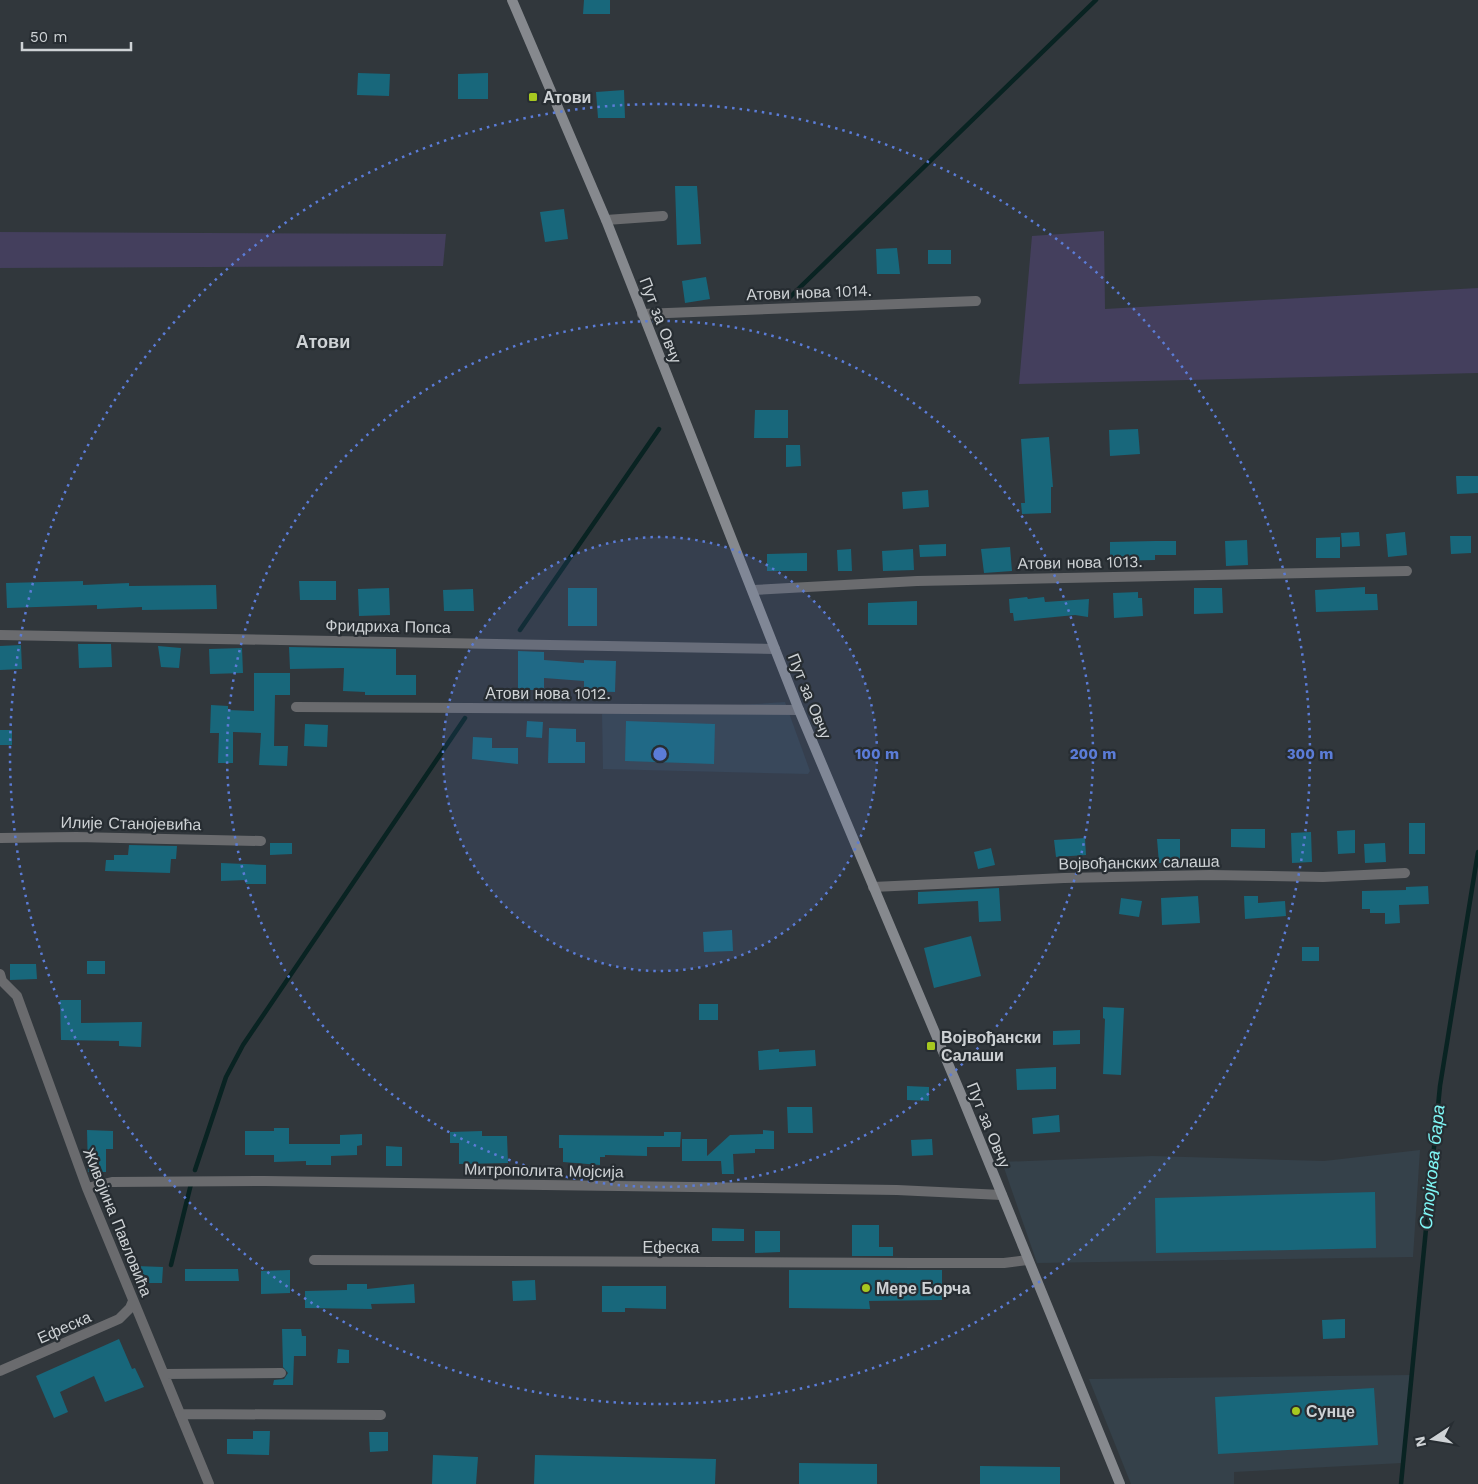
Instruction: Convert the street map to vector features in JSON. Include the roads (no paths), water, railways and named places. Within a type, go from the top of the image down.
[{"type":"street","name":"Пут за Овчу","points":[[512,0],[606,220],[799,710],[1002,1195],[1120,1484]]},
{"type":"street","points":[[606,220],[663,216]]},
{"type":"street","name":"Атови нова 1014.","points":[[642,314],[976,301]]},
{"type":"street","name":"Атови нова 1013.","points":[[753,590],[917,581],[1407,571]]},
{"type":"street","name":"Фридриха Попса","points":[[0,635],[776,649]]},
{"type":"street","name":"Атови нова 1012.","points":[[296,706],[799,710]]},
{"type":"street","name":"Илије Станојевића","points":[[0,838],[76,837],[261,841]]},
{"type":"street","name":"Војвођанских салаша","points":[[873,887],[1064,878],[1210,875],[1323,877],[1405,873]]},
{"type":"street","name":"Живојина Павловића","points":[[0,974],[2,981],[17,996],[87,1188],[209,1484]]},
{"type":"street","name":"Митрополита Мојсија","points":[[87,1188],[112,1182],[266,1181],[897,1190],[1002,1195]]},
{"type":"street","name":"Ефеска","points":[[314,1260],[1004,1263],[1027,1260]]},
{"type":"street","name":"Ефеска","points":[[0,1370],[119,1319],[130,1308],[133,1301]]},
{"type":"street","points":[[164,1374],[281,1372]]},
{"type":"street","points":[[180,1414],[381,1415]]},
{"type":"waterway","points":[[790,297],[1096,0]]},
{"type":"waterway","points":[[520,630],[659,429]]},
{"type":"waterway","points":[[195,1170],[226,1077],[243,1045],[465,718]]},
{"type":"waterway","name":"Стојкова бара","points":[[1401,1484],[1440,1086],[1478,852]]},
{"type":"waterway","points":[[171,1265],[191,1184]]},
{"type":"place","name":"Атови","points":[[533,97]]},
{"type":"place","name":"Војвођански Салаши","points":[[931,1046]]},
{"type":"place","name":"Мере Борча","points":[[866,1288]]},
{"type":"place","name":"Сунце","points":[[1296,1411]]},
{"type":"district","name":"Атови","points":[[323,342]]}]
